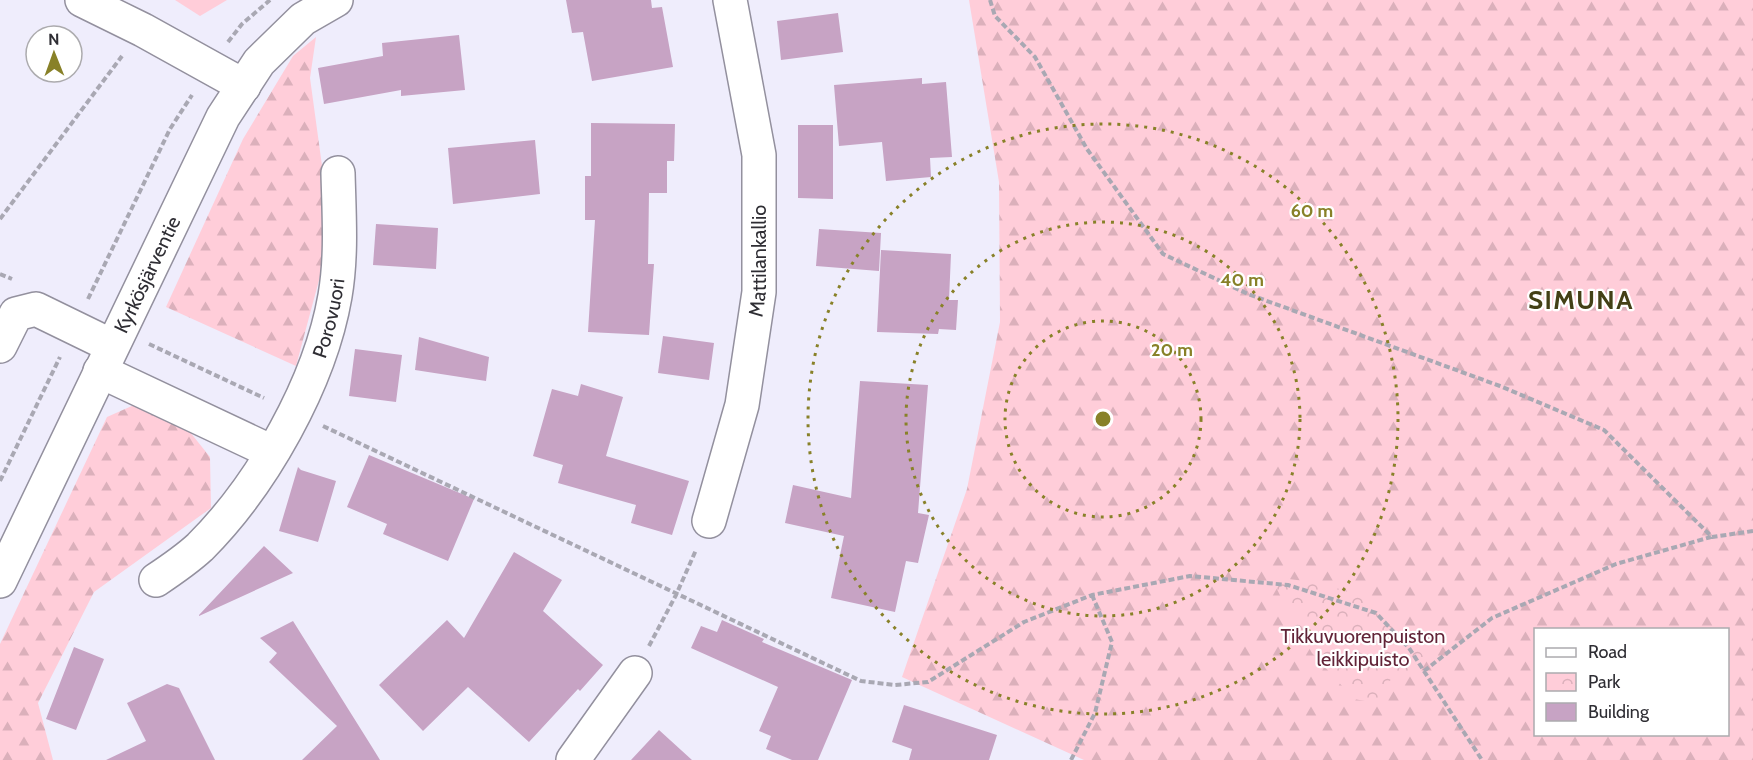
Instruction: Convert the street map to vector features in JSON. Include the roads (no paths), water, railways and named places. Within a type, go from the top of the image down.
[{"type":"street","points":[[82,0],[143,30],[244,86]]},
{"type":"street","name":"Kyrkösjärventie","points":[[0,581],[224,117],[259,62],[303,19],[336,0]]},
{"type":"street","name":"Mattilankallio","points":[[709,521],[742,405],[759,292],[759,155],[730,0]]},
{"type":"street","name":"Porovuori","points":[[156,580],[198,549],[235,509],[272,452],[294,412],[319,356],[335,297],[340,244],[338,173]]},
{"type":"street","points":[[0,346],[16,314],[36,309],[74,327],[106,358],[272,452]]},
{"type":"street","points":[[573,760],[635,673]]},
{"type":"district","name":"SIMUNA","points":[[1581,300]]},
{"type":"park label","name":"Tikkuvuorenpuiston leikkipuisto","points":[[1363,648]]}]
